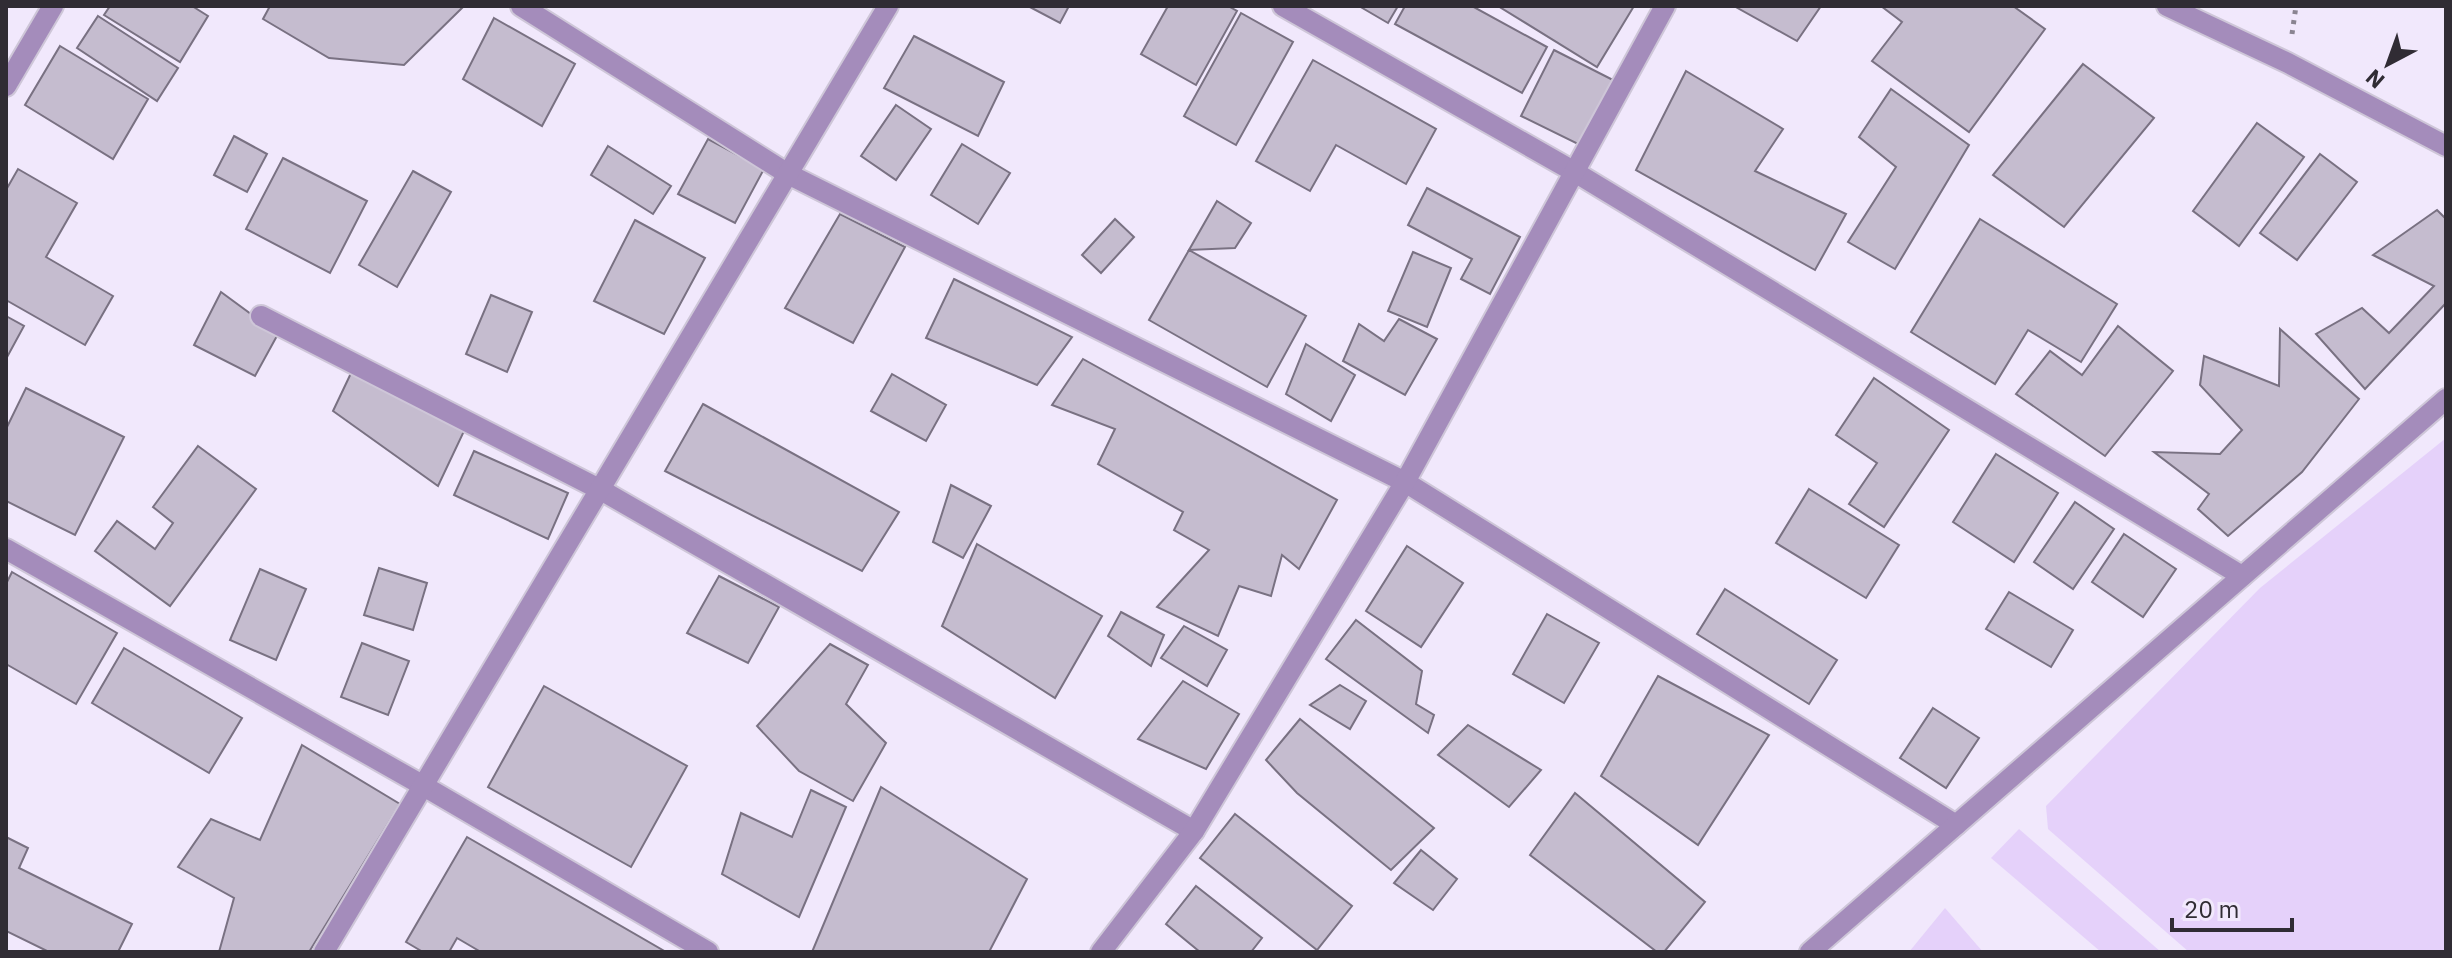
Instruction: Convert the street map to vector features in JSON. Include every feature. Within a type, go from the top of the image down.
[{"type":"street","points":[[6,86],[53,6]]},
{"type":"street","points":[[521,6],[788,174],[1405,482],[1956,825]]},
{"type":"street","points":[[324,952],[888,6]]},
{"type":"street","points":[[1283,6],[1573,171],[2242,576]]},
{"type":"street","points":[[1101,952],[1194,831],[1405,482],[1665,6]]},
{"type":"street","points":[[2167,6],[2288,63],[2446,146]]},
{"type":"street","points":[[261,316],[601,490],[1194,831]]},
{"type":"street","points":[[1810,952],[2446,399]]},
{"type":"street","points":[[6,549],[422,785],[708,952]]},
{"type":"shaded area","points":[[2446,438],[2446,952],[2189,952],[2048,829],[2046,806],[2260,588]]},
{"type":"shaded area","points":[[2019,829],[2161,952],[2101,952],[1991,858]]},
{"type":"shaded area","points":[[1945,908],[1983,952],[1909,952]]},
{"type":"building","points":[[110,6],[192,6],[208,16],[180,62],[104,15]]},
{"type":"building","points":[[270,6],[462,8],[404,65],[329,58],[263,19]]},
{"type":"building","points":[[1028,6],[1069,6],[1060,23]]},
{"type":"building","points":[[1168,6],[1228,6],[1237,11],[1196,85],[1141,54]]},
{"type":"building","points":[[1359,6],[1398,6],[1388,23]]},
{"type":"building","points":[[1405,6],[1472,6],[1547,47],[1522,93],[1395,24]]},
{"type":"building","points":[[1498,6],[1634,6],[1597,67]]},
{"type":"building","points":[[1734,6],[1821,6],[1797,41]]},
{"type":"building","points":[[1881,6],[2013,6],[2045,29],[1969,132],[1872,61],[1902,22]]},
{"type":"building","points":[[1241,13],[1293,42],[1236,145],[1184,116]]},
{"type":"building","points":[[98,16],[178,68],[157,101],[77,48]]},
{"type":"building","points":[[494,18],[575,64],[542,126],[463,79]]},
{"type":"building","points":[[914,36],[1004,82],[978,136],[884,88]]},
{"type":"building","points":[[60,46],[148,99],[113,159],[25,105]]},
{"type":"building","points":[[1554,50],[1613,80],[1580,145],[1521,116]]},
{"type":"building","points":[[1313,60],[1436,129],[1406,184],[1336,145],[1310,191],[1256,161]]},
{"type":"building","points":[[2083,64],[2154,118],[2064,227],[1993,175]]},
{"type":"building","points":[[1686,71],[1783,129],[1755,171],[1846,214],[1815,270],[1636,170]]},
{"type":"building","points":[[1891,89],[1969,145],[1895,269],[1848,242],[1896,167],[1859,137]]},
{"type":"building","points":[[896,105],[931,129],[896,180],[861,156]]},
{"type":"building","points":[[2257,123],[2304,157],[2239,246],[2193,211]]},
{"type":"building","points":[[234,136],[267,154],[247,192],[214,175]]},
{"type":"building","points":[[708,139],[764,169],[735,223],[678,194]]},
{"type":"building","points":[[962,144],[1010,173],[978,224],[931,195]]},
{"type":"building","points":[[608,146],[671,186],[653,214],[591,175]]},
{"type":"building","points":[[2320,154],[2357,182],[2297,260],[2260,233]]},
{"type":"building","points":[[283,158],[367,201],[330,273],[246,229]]},
{"type":"building","points":[[18,169],[77,203],[46,257],[113,296],[85,345],[6,300],[6,190]]},
{"type":"building","points":[[413,171],[451,192],[397,287],[359,265]]},
{"type":"building","points":[[1427,188],[1520,237],[1490,294],[1461,279],[1472,259],[1408,225]]},
{"type":"building","points":[[1217,201],[1251,223],[1235,248],[1189,250]]},
{"type":"building","points":[[2437,210],[2446,219],[2446,303],[2365,389],[2316,334],[2362,308],[2389,333],[2434,286],[2373,255]]},
{"type":"building","points":[[840,214],[905,247],[853,343],[785,308]]},
{"type":"building","points":[[1115,219],[1134,237],[1101,273],[1082,255]]},
{"type":"building","points":[[1980,219],[2117,304],[2081,362],[2028,330],[1995,384],[1911,332]]},
{"type":"building","points":[[635,220],[705,258],[664,334],[594,301]]},
{"type":"building","points":[[1189,250],[1306,316],[1267,387],[1149,320]]},
{"type":"building","points":[[1413,252],[1451,268],[1427,327],[1388,311]]},
{"type":"building","points":[[954,279],[1072,337],[1037,385],[926,338]]},
{"type":"building","points":[[221,292],[278,334],[255,376],[194,345]]},
{"type":"building","points":[[491,295],[532,312],[507,372],[466,354]]},
{"type":"building","points":[[6,316],[24,326],[6,359]]},
{"type":"building","points":[[1399,319],[1437,339],[1405,395],[1343,361],[1359,324],[1384,341]]},
{"type":"building","points":[[2118,326],[2173,371],[2105,456],[2016,394],[2050,351],[2082,375]]},
{"type":"building","points":[[2280,329],[2359,399],[2302,472],[2228,536],[2198,509],[2209,494],[2154,452],[2220,454],[2242,430],[2200,385],[2204,356],[2279,386]]},
{"type":"building","points":[[1306,344],[1355,375],[1331,421],[1286,394]]},
{"type":"building","points":[[1083,359],[1337,500],[1299,569],[1282,555],[1271,596],[1239,586],[1218,636],[1157,607],[1209,550],[1174,530],[1183,512],[1098,464],[1115,429],[1052,405]]},
{"type":"building","points":[[353,369],[465,429],[438,486],[333,411]]},
{"type":"building","points":[[892,374],[946,405],[926,441],[871,411]]},
{"type":"building","points":[[1874,378],[1949,430],[1884,527],[1849,504],[1877,463],[1836,435]]},
{"type":"building","points":[[26,388],[124,437],[75,535],[6,501],[6,429]]},
{"type":"building","points":[[703,404],[899,512],[862,571],[665,471]]},
{"type":"building","points":[[198,446],[256,489],[170,606],[95,551],[117,521],[155,549],[173,523],[153,507]]},
{"type":"building","points":[[474,451],[568,493],[548,539],[454,495]]},
{"type":"building","points":[[1996,454],[2058,493],[2014,562],[1953,522]]},
{"type":"building","points":[[951,485],[991,506],[963,558],[933,542]]},
{"type":"building","points":[[1809,489],[1899,545],[1866,598],[1776,543]]},
{"type":"building","points":[[2075,502],[2114,529],[2073,589],[2034,562]]},
{"type":"building","points":[[2124,534],[2176,569],[2143,617],[2092,582]]},
{"type":"building","points":[[977,544],[1102,616],[1055,698],[942,626]]},
{"type":"building","points":[[1407,546],[1463,583],[1421,647],[1366,611]]},
{"type":"building","points":[[379,568],[427,583],[413,630],[364,615]]},
{"type":"building","points":[[260,569],[306,589],[276,660],[230,640]]},
{"type":"building","points":[[12,572],[117,633],[76,704],[6,664],[6,584]]},
{"type":"building","points":[[719,576],[779,607],[748,663],[687,633]]},
{"type":"building","points":[[1725,589],[1837,660],[1809,704],[1697,634]]},
{"type":"building","points":[[2009,592],[2073,630],[2051,667],[1986,629]]},
{"type":"building","points":[[1121,612],[1164,635],[1151,666],[1108,636]]},
{"type":"building","points":[[1547,614],[1599,643],[1564,703],[1513,674]]},
{"type":"building","points":[[1356,620],[1422,671],[1416,704],[1434,715],[1428,733],[1326,659]]},
{"type":"building","points":[[1184,626],[1227,650],[1207,686],[1161,658]]},
{"type":"building","points":[[362,643],[409,661],[388,715],[341,697]]},
{"type":"building","points":[[830,644],[868,665],[846,704],[886,743],[853,801],[799,771],[757,726]]},
{"type":"building","points":[[124,648],[242,718],[209,773],[92,703]]},
{"type":"building","points":[[1658,676],[1769,735],[1698,845],[1601,776]]},
{"type":"building","points":[[1183,681],[1239,714],[1206,769],[1138,739]]},
{"type":"building","points":[[1340,685],[1366,701],[1350,729],[1310,705]]},
{"type":"building","points":[[544,686],[687,766],[631,867],[488,787]]},
{"type":"building","points":[[1933,708],[1979,738],[1946,788],[1900,758]]},
{"type":"building","points":[[1300,719],[1434,828],[1391,870],[1297,793],[1266,760]]},
{"type":"building","points":[[1468,725],[1541,770],[1509,807],[1438,755]]},
{"type":"building","points":[[302,745],[400,804],[309,952],[219,952],[234,898],[178,867],[211,819],[260,840]]},
{"type":"building","points":[[881,787],[1027,879],[989,952],[812,952]]},
{"type":"building","points":[[811,790],[846,807],[799,917],[722,874],[741,813],[792,837]]},
{"type":"building","points":[[1575,793],[1705,902],[1664,952],[1657,952],[1530,855]]},
{"type":"building","points":[[1235,814],[1352,906],[1317,950],[1200,858]]},
{"type":"building","points":[[6,837],[28,848],[19,868],[132,924],[118,952],[49,952],[6,931]]},
{"type":"building","points":[[467,837],[666,952],[481,952],[457,938],[449,952],[423,952],[406,942]]},
{"type":"building","points":[[1421,850],[1457,879],[1433,910],[1394,883]]},
{"type":"building","points":[[1196,886],[1262,938],[1251,952],[1200,952],[1166,924]]}]
